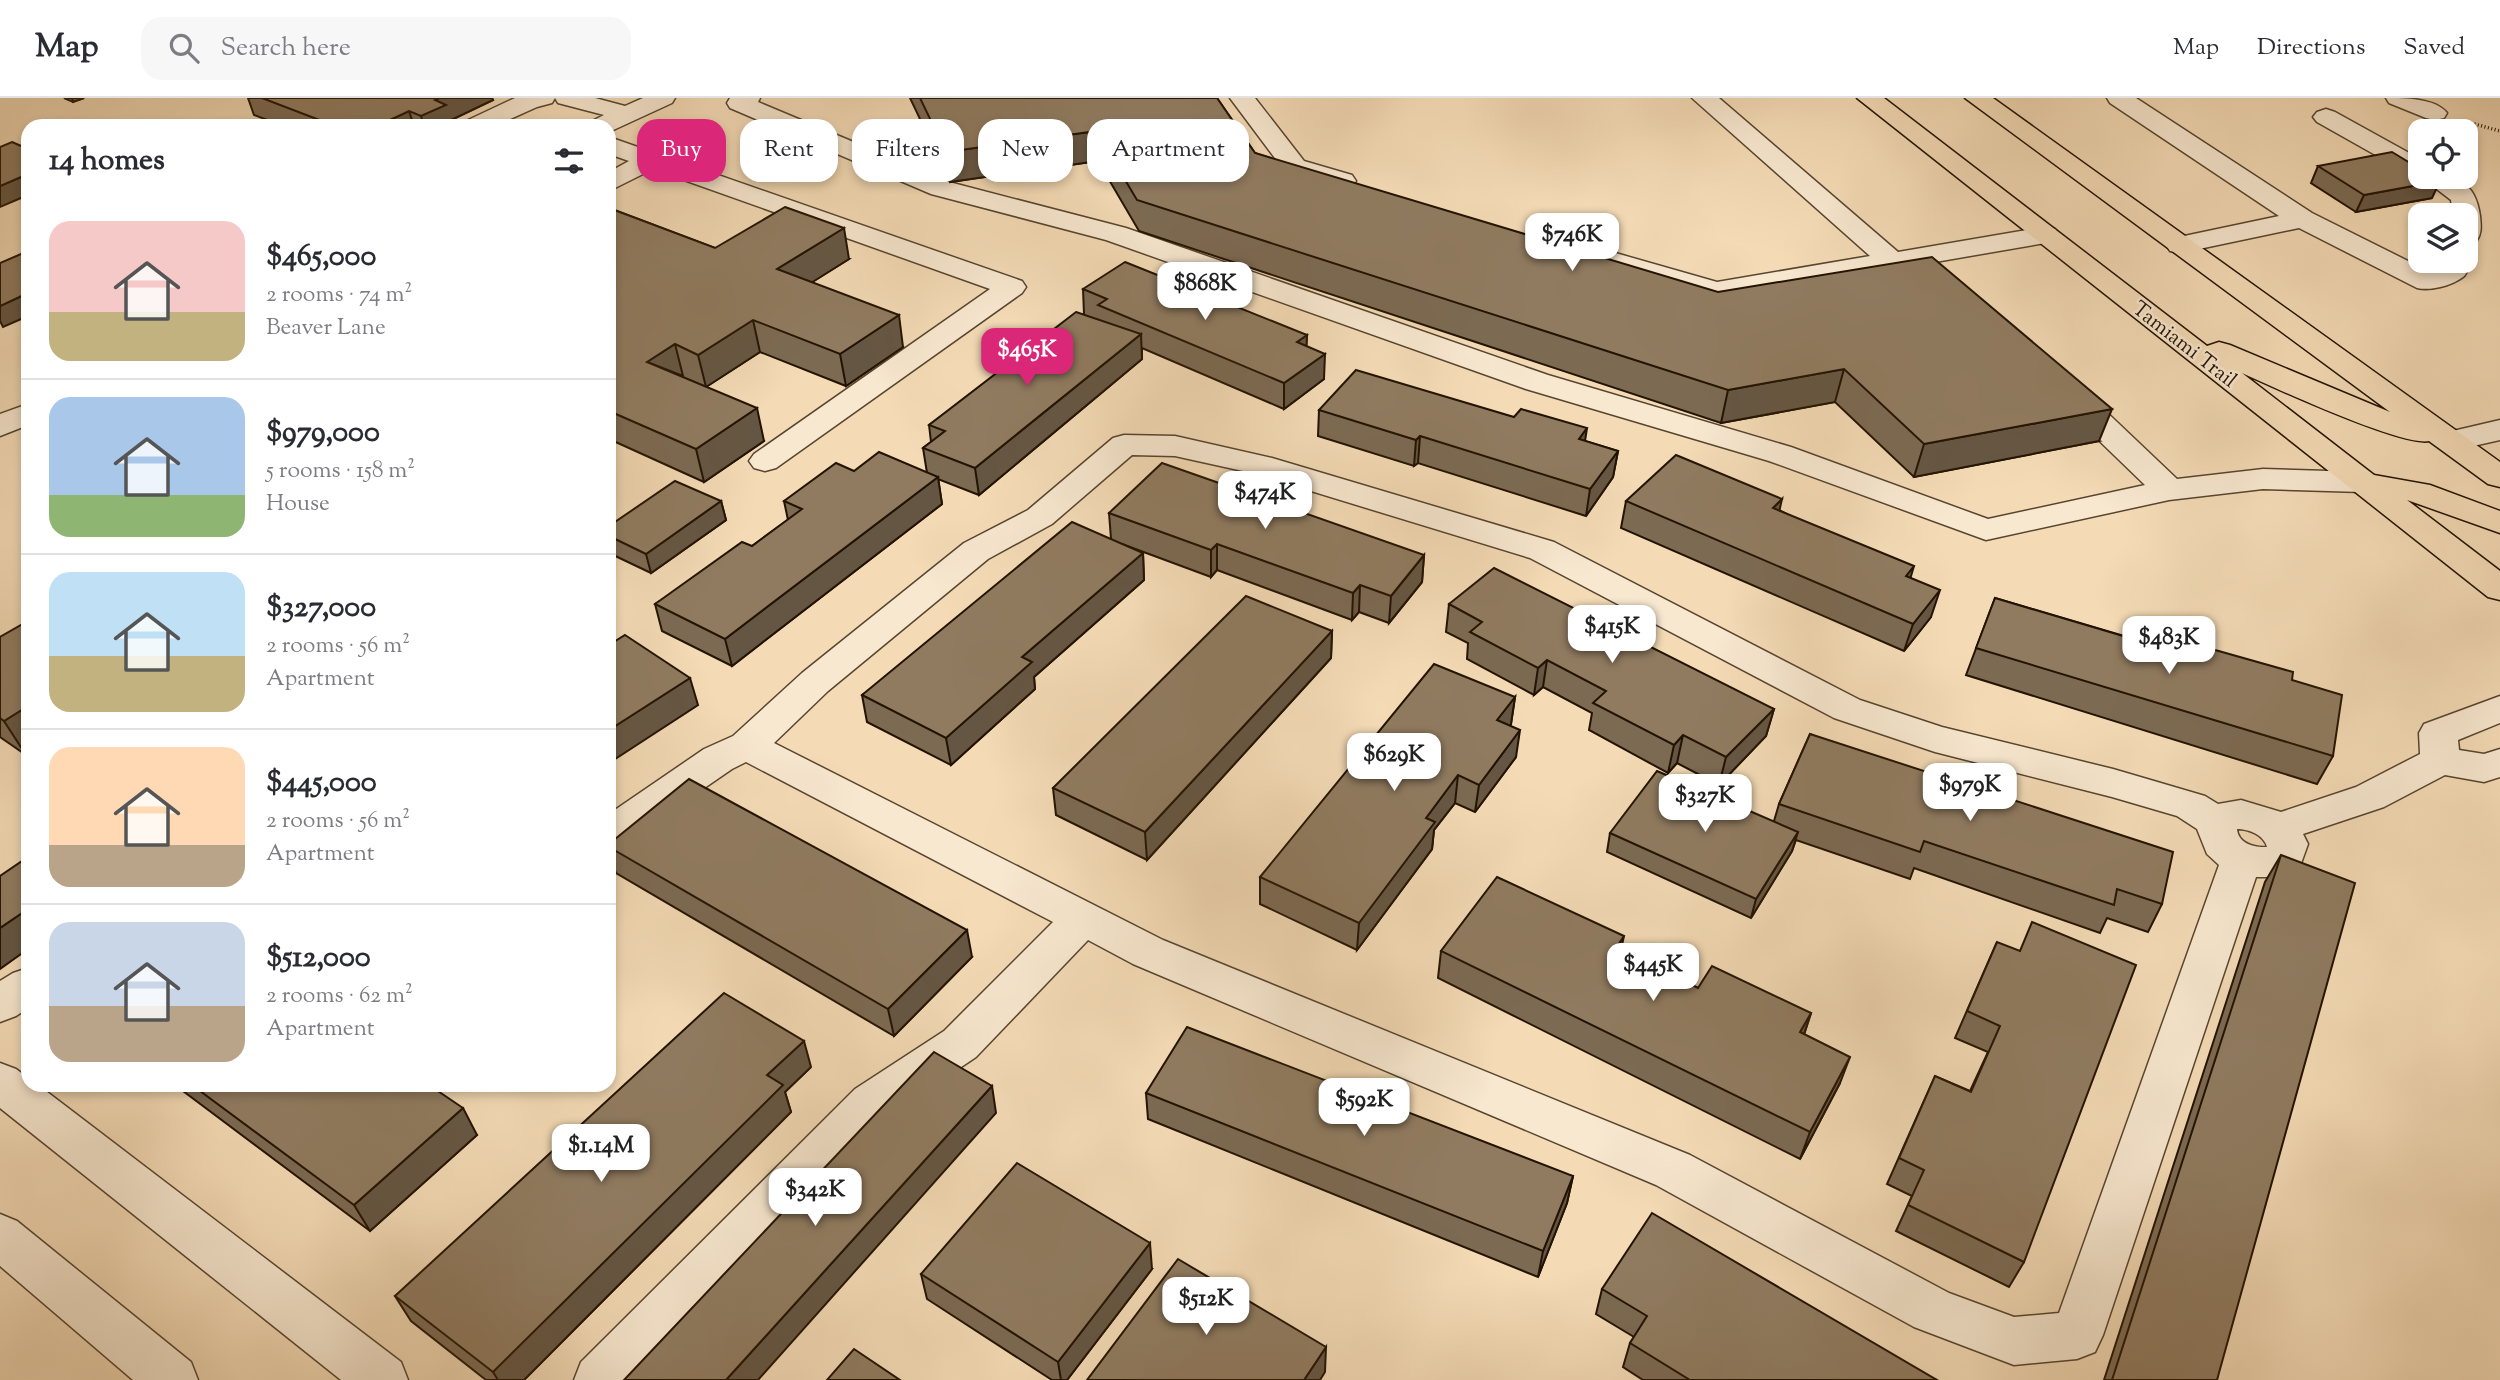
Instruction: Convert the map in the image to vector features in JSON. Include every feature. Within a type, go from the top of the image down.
[{"type":"main road","name":"Tamiami Trail","points":[[1869,98],[2500,589]]},
{"type":"main road","points":[[1977,98],[2500,477]]},
{"type":"main road","points":[[2157,322],[2306,392],[2376,419],[2451,442]]},
{"type":"main road","points":[[2362,482],[2418,492],[2500,523]]},
{"type":"street","points":[[490,119],[529,101],[543,98]]},
{"type":"street","points":[[568,98],[627,114]]},
{"type":"street","points":[[616,119],[663,98]]},
{"type":"street","points":[[748,98],[739,103],[940,188],[1116,234],[1537,382],[1780,454],[1986,530],[2169,490],[2263,479],[2362,482]]},
{"type":"street","points":[[1242,98],[1295,167],[1370,189]]},
{"type":"street","points":[[1704,98],[1892,261]]},
{"type":"street","points":[[2119,98],[2302,219],[2408,272]]},
{"type":"street","points":[[2398,98],[2435,113]]},
{"type":"street","points":[[2326,117],[2408,162]]},
{"type":"street","points":[[616,148],[637,155]]},
{"type":"street","points":[[616,179],[637,167]]},
{"type":"street","points":[[713,182],[1012,287],[765,461]]},
{"type":"street","points":[[2452,189],[2464,197],[2465,203]]},
{"type":"street","points":[[2180,246],[2302,219]]},
{"type":"street","points":[[1588,253],[1717,291],[2045,235]]},
{"type":"street","points":[[1924,256],[1954,284]]},
{"type":"street","points":[[2409,273],[2427,282],[2449,273]]},
{"type":"street","points":[[2042,368],[2169,490]]},
{"type":"street","points":[[0,426],[21,416]]},
{"type":"street","points":[[2451,442],[2500,430]]},
{"type":"street","points":[[616,829],[718,759],[747,746],[815,682],[976,551],[1040,517],[1124,445],[1175,446],[1260,465],[1542,551],[1847,709],[1935,739],[2113,783],[2191,806],[2217,822]]},
{"type":"street","points":[[2440,761],[2438,733],[2500,709]]},
{"type":"street","points":[[747,746],[1148,953],[1673,1170],[1932,1310],[2014,1341],[2077,1335],[2242,859]]},
{"type":"street","points":[[2277,828],[2370,797],[2440,761],[2484,768],[2500,763]]},
{"type":"street","points":[[2232,814],[2243,814],[2267,821],[2277,828],[2288,844],[2284,858],[2265,864],[2242,859],[2230,852],[2217,837],[2217,822],[2232,814]]},
{"type":"street","points":[[600,1380],[870,1103],[960,1044],[1082,919]]},
{"type":"street","points":[[0,1004],[21,990]]},
{"type":"street","points":[[0,1082],[382,1380]]},
{"type":"street","points":[[0,1236],[172,1380]]},
{"type":"building","points":[[262,98],[439,98],[435,100],[446,105],[421,116],[409,111],[392,119],[317,119]]},
{"type":"building","points":[[920,98],[1217,98],[1232,119],[1087,119],[1087,132],[1073,134],[1073,119],[978,119],[978,148],[964,149],[964,119],[930,119]]},
{"type":"building","points":[[12,142],[21,146],[21,177],[0,186],[0,147]]},
{"type":"building","points":[[1249,144],[1255,153],[1718,292],[1932,257],[2112,409],[1924,444],[1844,369],[1728,390],[1137,200],[1126,182],[1249,182]]},
{"type":"building","points":[[2392,152],[2408,162],[2408,187],[2364,195],[2318,166]]},
{"type":"building","points":[[785,207],[844,228],[777,269],[899,315],[840,354],[753,320],[698,355],[675,344],[647,362],[757,408],[696,449],[616,414],[616,211],[715,248]]},
{"type":"building","points":[[21,254],[21,296],[0,306],[0,263]]},
{"type":"building","points":[[1125,262],[1307,335],[1297,342],[1325,354],[1284,383],[1098,305],[1107,299],[1083,289]]},
{"type":"building","points":[[1076,312],[1141,334],[975,468],[923,448],[945,431],[929,425]]},
{"type":"building","points":[[1356,370],[1514,417],[1521,409],[1587,428],[1579,439],[1618,451],[1590,489],[1420,436],[1416,440],[1319,410]]},
{"type":"building","points":[[879,452],[938,477],[725,639],[655,604],[742,542],[752,546],[802,509],[784,501],[836,463],[854,471]]},
{"type":"building","points":[[1676,455],[1782,499],[1773,508],[1914,566],[1906,576],[1940,590],[1913,624],[1626,501]]},
{"type":"building","points":[[1162,463],[1424,555],[1391,596],[1360,585],[1353,593],[1217,544],[1211,550],[1109,513]]},
{"type":"building","points":[[675,481],[721,501],[646,554],[616,539],[616,521]]},
{"type":"building","points":[[1072,522],[1143,553],[1022,657],[1032,662],[946,738],[862,695]]},
{"type":"building","points":[[1494,568],[1774,709],[1726,757],[1683,735],[1674,745],[1593,703],[1606,691],[1547,660],[1538,668],[1470,632],[1482,622],[1449,604]]},
{"type":"building","points":[[1246,596],[1332,631],[1145,832],[1053,788]]},
{"type":"building","points":[[1995,598],[2197,658],[2201,646],[2293,672],[2292,680],[2342,695],[2333,756],[1976,648]]},
{"type":"building","points":[[21,625],[21,710],[4,721],[0,718],[0,637]]},
{"type":"building","points":[[625,635],[690,678],[616,726],[616,641]]},
{"type":"building","points":[[1434,664],[1515,697],[1497,720],[1520,730],[1479,785],[1458,775],[1426,818],[1435,822],[1359,923],[1260,877]]},
{"type":"building","points":[[1810,734],[2173,852],[2162,904],[2117,889],[2114,905],[1924,841],[1920,852],[1779,804]]},
{"type":"building","points":[[1657,771],[1798,832],[1756,899],[1610,833]]},
{"type":"building","points":[[689,779],[967,930],[888,1009],[616,851],[616,838]]},
{"type":"building","points":[[2281,855],[2355,883],[2217,1380],[2112,1380]]},
{"type":"building","points":[[21,862],[21,914],[0,928],[0,876]]},
{"type":"building","points":[[1497,877],[1624,936],[1616,948],[1698,988],[1712,966],[1811,1013],[1800,1032],[1850,1057],[1810,1132],[1441,951]]},
{"type":"building","points":[[2032,922],[2136,965],[2024,1262],[1908,1205],[1924,1170],[1899,1158],[1935,1076],[1971,1092],[2000,1026],[1967,1011],[1997,942],[2020,951]]},
{"type":"building","points":[[724,993],[804,1041],[767,1075],[783,1085],[493,1372],[395,1296]]},
{"type":"building","points":[[1187,1027],[1573,1176],[1543,1251],[1146,1093]]},
{"type":"building","points":[[934,1052],[992,1086],[726,1380],[624,1380]]},
{"type":"building","points":[[201,1092],[439,1092],[463,1108],[354,1205]]},
{"type":"building","points":[[1017,1163],[1150,1243],[1058,1362],[921,1274]]},
{"type":"building","points":[[1652,1213],[1937,1380],[1690,1380],[1630,1343],[1647,1316],[1602,1289]]},
{"type":"building","points":[[1178,1259],[1326,1347],[1304,1380],[1087,1380]]},
{"type":"building","points":[[854,1349],[900,1380],[827,1380]]}]
